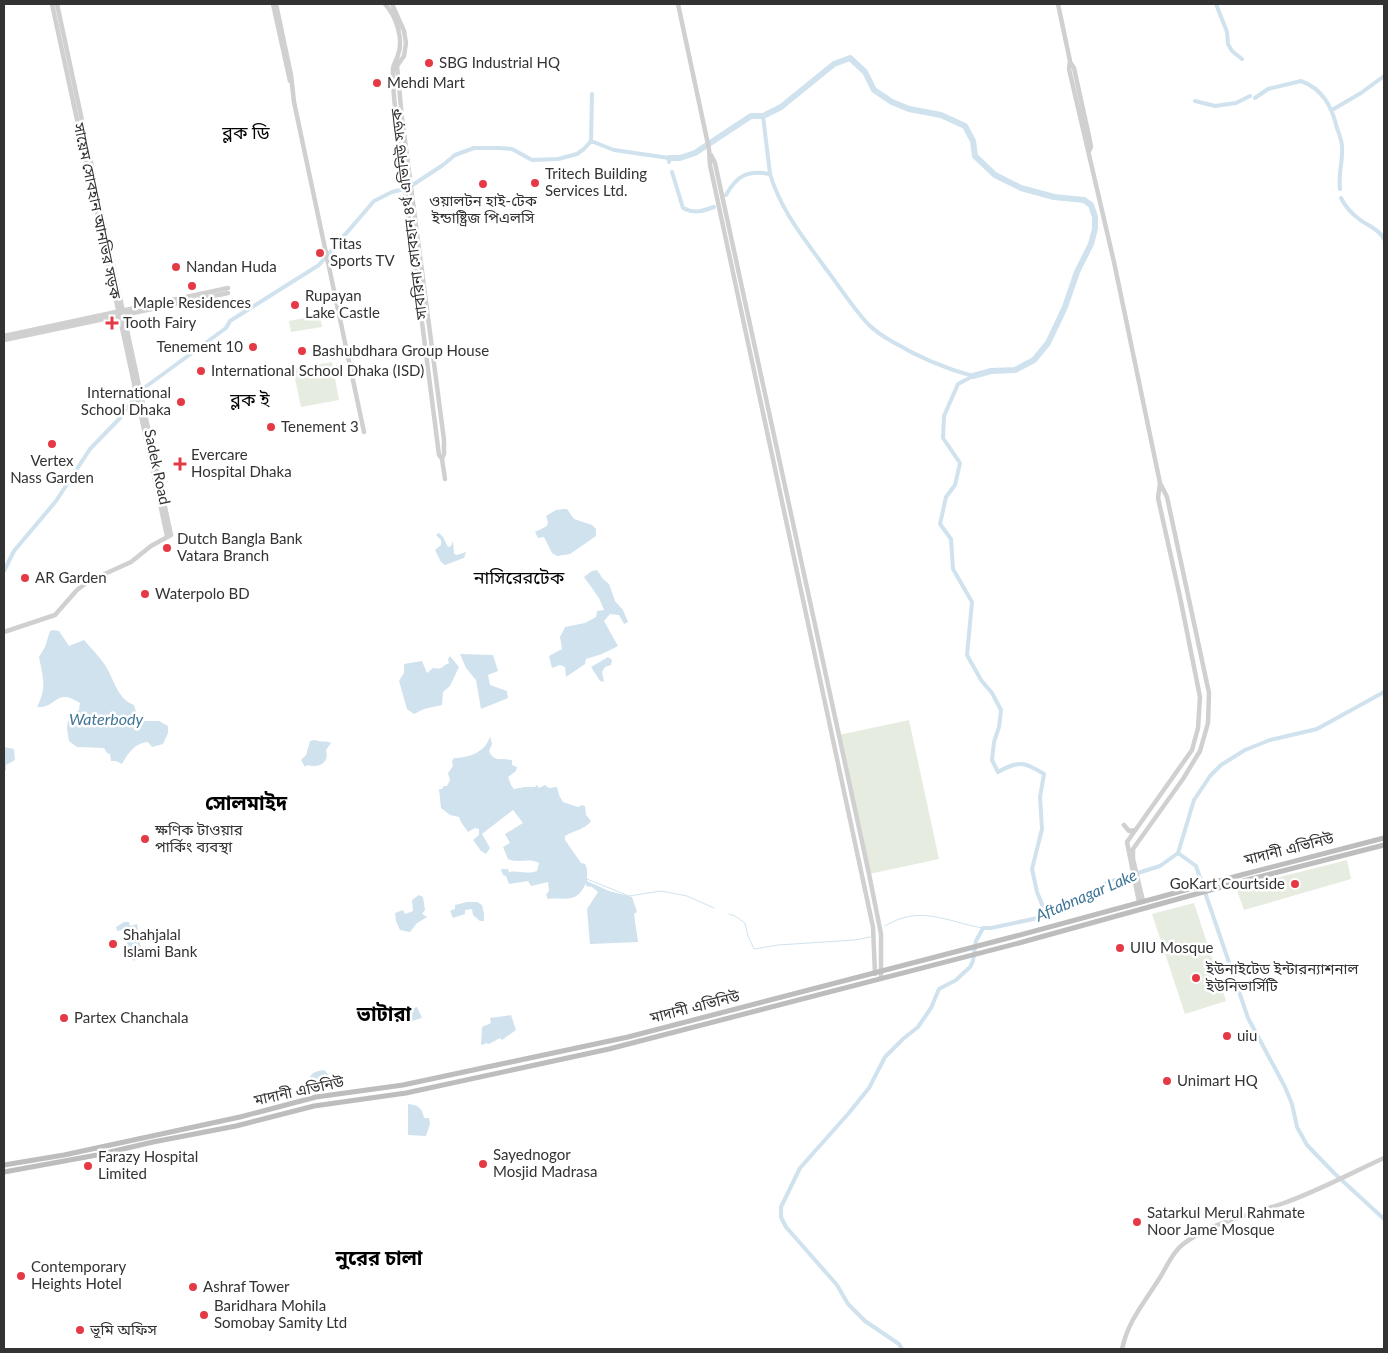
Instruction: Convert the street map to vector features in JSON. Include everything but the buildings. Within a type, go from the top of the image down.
[{"type":"main road","name":"মাদানী এভিনিউ","points":[[881,974],[1019,943],[1384,839]]},
{"type":"main road","name":"মাদানী এভিনিউ","points":[[4,1172],[89,1157],[236,1126],[314,1106],[406,1092],[616,1047],[874,976],[939,956],[1182,891],[1384,845]]},
{"type":"main road","points":[[974,947],[976,953]]},
{"type":"main road","name":"মাদানী এভিনিউ","points":[[4,1165],[121,1143],[240,1117],[316,1097],[403,1085],[451,1075],[614,1040],[789,999]]},
{"type":"main road","points":[[614,1040],[616,1047]]},
{"type":"main road","points":[[450,1083],[451,1075]]},
{"type":"street","name":"সায়েম সোবহান আনভির সড়ক","points":[[52,4],[121,312],[136,383],[138,406],[169,536]]},
{"type":"street","points":[[57,4],[121,312]]},
{"type":"street","points":[[274,4],[364,432]]},
{"type":"street","name":"সাবরিনা সোবহান ৪র্থ এভিনিউ সড়ক","points":[[385,4],[399,33],[401,44],[399,54],[392,66],[396,120],[407,181]]},
{"type":"street","name":"সাবরিনা সোবহান ৪র্থ এভিনিউ সড়ক","points":[[392,4],[404,31],[406,43],[404,56],[397,66],[407,181],[417,290],[439,455],[442,459],[445,479]]},
{"type":"street","points":[[678,4],[710,149],[710,165],[873,927],[874,976]]},
{"type":"street","points":[[1058,4],[1091,147],[1090,151],[1160,484],[1158,498],[1200,697],[1199,719],[1194,746],[1128,842],[1141,902]]},
{"type":"street","points":[[710,155],[715,163],[869,874],[881,934],[881,974]]},
{"type":"street","points":[[4,338],[228,290]]},
{"type":"street","name":"Sadek Road","points":[[136,383],[143,402],[169,536]]},
{"type":"street","points":[[1132,859],[1134,847],[1183,779],[1203,745],[1209,713],[1208,683],[1168,496],[1160,484]]},
{"type":"street","points":[[4,632],[55,615],[77,590],[89,581],[131,562],[151,546],[169,536]]},
{"type":"street","points":[[1194,746],[1203,745]]},
{"type":"street","points":[[1124,825],[1129,831],[1138,828]]},
{"type":"street","points":[[862,879],[869,874]]},
{"type":"street","points":[[1122,1349],[1134,1316],[1160,1278],[1170,1258],[1180,1246],[1201,1232],[1241,1216],[1283,1204],[1318,1190],[1384,1158]]},
{"type":"shaded area","points":[[320,315],[322,327],[291,332],[289,321]]},
{"type":"shaded area","points":[[332,362],[339,400],[301,407],[293,369]]},
{"type":"shaded area","points":[[909,720],[939,859],[869,874],[839,735]]},
{"type":"shaded area","name":"GoKart Courtside","points":[[1347,860],[1351,879],[1244,910],[1236,888]]},
{"type":"shaded area","points":[[1194,903],[1226,1001],[1185,1014],[1152,914]]},
{"type":"water","points":[[567,509],[574,519],[592,525],[596,529],[596,536],[570,554],[557,556],[552,553],[544,537],[538,538],[535,532],[547,526],[546,516],[556,510]]},
{"type":"water","points":[[439,533],[448,547],[451,546],[453,541],[454,554],[466,552],[464,558],[445,565],[441,562],[435,550],[441,545],[441,540],[436,535]]},
{"type":"water","points":[[597,570],[609,584],[615,601],[623,610],[628,622],[624,624],[619,615],[610,614],[604,621],[618,646],[586,659],[585,664],[566,677],[565,667],[560,665],[552,668],[549,656],[562,649],[560,637],[565,627],[585,623],[596,617],[597,611],[604,610],[599,598],[584,577]]},
{"type":"water","name":"Waterbody","points":[[50,631],[59,631],[69,646],[84,640],[106,667],[119,692],[128,702],[134,705],[137,715],[142,716],[145,721],[159,721],[168,726],[168,733],[163,744],[152,747],[148,742],[139,744],[129,752],[122,764],[111,761],[110,754],[104,748],[77,747],[69,741],[68,723],[71,717],[79,710],[80,703],[66,697],[61,697],[49,705],[37,707],[43,688],[39,657],[45,647]]},
{"type":"water","points":[[460,654],[493,655],[498,671],[488,675],[490,685],[507,691],[508,698],[481,709],[476,680],[466,668]]},
{"type":"water","points":[[450,656],[459,667],[450,686],[443,692],[442,705],[424,709],[414,714],[407,709],[399,681],[404,673],[404,664],[422,661],[427,673],[433,668],[441,668],[449,663],[448,659]]},
{"type":"water","points":[[608,657],[612,660],[611,665],[605,667],[602,672],[604,682],[600,681],[591,667]]},
{"type":"water","points":[[490,736],[492,744],[489,751],[491,755],[495,758],[512,760],[512,765],[517,767],[516,771],[508,777],[514,789],[535,787],[537,785],[539,788],[545,785],[549,788],[557,787],[563,802],[578,807],[585,806],[586,815],[591,821],[586,826],[565,836],[565,840],[581,863],[585,864],[587,881],[609,891],[632,897],[637,912],[634,914],[638,942],[590,944],[587,909],[598,892],[592,887],[586,886],[586,883],[579,894],[566,899],[548,899],[546,895],[549,891],[548,882],[531,886],[528,881],[509,884],[501,869],[508,869],[509,872],[533,872],[537,871],[539,863],[508,859],[503,847],[510,843],[505,834],[523,823],[513,810],[482,834],[490,848],[486,854],[481,851],[473,840],[479,835],[479,829],[475,828],[468,832],[459,817],[450,815],[441,808],[439,789],[447,786],[450,780],[448,773],[453,766],[452,761],[454,758],[465,757],[481,750],[488,742]]},
{"type":"water","points":[[310,741],[331,743],[326,750],[325,762],[305,767],[301,760],[306,755]]},
{"type":"water","points":[[4,747],[14,749],[15,760],[6,765],[4,772]]},
{"type":"water","points":[[419,895],[423,897],[425,910],[422,914],[427,917],[417,923],[410,932],[400,930],[395,913],[403,910],[405,914],[413,911],[412,900]]},
{"type":"water","points":[[477,902],[482,905],[484,921],[480,921],[473,915],[472,909],[465,910],[465,914],[453,918],[450,911],[455,909],[455,905]]},
{"type":"water","points":[[124,922],[129,922],[130,926],[137,924],[138,930],[135,931],[143,952],[134,961],[130,957],[122,930],[117,931],[116,927]]},
{"type":"water","points":[[417,1007],[422,1018],[409,1022],[403,1012]]},
{"type":"water","points":[[511,1015],[516,1030],[502,1040],[500,1038],[489,1044],[481,1044],[482,1027],[491,1023],[490,1018]]},
{"type":"water","points":[[324,1070],[328,1074],[331,1084],[314,1088],[309,1081],[312,1074]]},
{"type":"water","points":[[408,1104],[417,1106],[421,1109],[424,1118],[429,1118],[430,1124],[426,1136],[408,1135]]},
{"type":"waterway","points":[[1216,4],[1227,32],[1228,44],[1232,51],[1242,59]]},
{"type":"waterway","points":[[669,158],[680,158],[695,153],[751,116],[763,116],[781,107],[834,64],[850,58],[865,72],[874,90],[892,102],[909,109],[941,115],[965,126],[973,141],[975,156],[995,175],[1021,188],[1054,197],[1084,200],[1091,205],[1095,217],[1095,229],[1091,244],[1077,272],[1065,307],[1048,343],[1034,360],[1015,370],[991,371],[973,376]]},
{"type":"waterway","points":[[1332,110],[1361,93],[1384,76]]},
{"type":"waterway","points":[[1255,98],[1268,89],[1301,81],[1309,84],[1321,94],[1332,113],[1341,142],[1340,189]]},
{"type":"waterway","points":[[591,141],[592,94]]},
{"type":"waterway","points":[[1195,101],[1215,106],[1236,103],[1250,96]]},
{"type":"waterway","points":[[763,116],[770,174]]},
{"type":"waterway","points":[[4,571],[14,551],[56,501],[90,449],[120,418],[144,388],[226,328],[230,321],[319,265],[374,201],[392,192],[408,188],[455,155],[474,148],[512,149],[532,160],[558,159],[577,154],[591,141],[614,150],[669,158],[669,162]]},
{"type":"waterway","points":[[672,172],[683,208],[702,211],[714,207]]},
{"type":"waterway","points":[[726,195],[734,183],[744,176],[755,173],[770,174],[780,200],[794,224],[851,304],[868,324],[883,336],[913,353],[952,370],[973,376],[958,384],[944,416],[943,438],[960,463],[955,485],[946,497],[940,524],[951,539],[953,569],[972,602],[967,655],[1001,710],[992,760],[998,772],[1011,766],[1022,764],[1044,774],[1040,797],[1042,829],[1032,869],[1037,892],[1046,914]]},
{"type":"waterway","points":[[1341,198],[1353,214],[1376,230],[1384,239]]},
{"type":"waterway","name":"Aftabnagar Lake","points":[[902,1349],[899,1344],[865,1321],[848,1304],[837,1285],[786,1227],[781,1217],[781,1207],[800,1168],[869,1088],[885,1057],[918,1027],[931,1008],[939,989],[956,980],[970,967],[973,961],[976,941],[983,928],[1047,916],[1048,912],[1109,882],[1160,866],[1178,853],[1194,800],[1210,776],[1221,765],[1245,750],[1270,740],[1317,729],[1384,692]]},
{"type":"waterway","points":[[1178,853],[1196,866],[1248,1018],[1285,1087],[1292,1104],[1297,1127],[1307,1145],[1384,1219]]},
{"type":"waterway","points":[[587,879],[629,896],[661,891],[687,896],[714,908]]},
{"type":"waterway","points":[[729,914],[745,923],[754,949],[778,945],[855,940],[870,937]]},
{"type":"waterway","points":[[885,926],[910,916],[922,915],[934,916],[983,928]]},
{"type":"place","name":"SBG Industrial HQ","points":[[429,63]]},
{"type":"place","name":"Mehdi Mart","points":[[377,83]]},
{"type":"place","name":"Tritech Building Services Ltd.","points":[[535,183]]},
{"type":"place","name":"ওয়ালটন হাই-টেক ইন্ডাষ্ট্রিজ পিএলসি","points":[[483,184]]},
{"type":"place","name":"Titas Sports TV","points":[[320,253]]},
{"type":"place","name":"Nandan Huda","points":[[176,267]]},
{"type":"place","name":"Maple Residences","points":[[192,286]]},
{"type":"place","name":"Rupayan Lake Castle","points":[[295,305]]},
{"type":"place","name":"Tooth Fairy","points":[[112,323]]},
{"type":"place","name":"Tenement 10","points":[[253,347]]},
{"type":"place","name":"Bashubdhara Group House","points":[[302,351]]},
{"type":"place","name":"International School Dhaka (ISD)","points":[[201,371]]},
{"type":"place","name":"International School Dhaka","points":[[181,402]]},
{"type":"place","name":"Tenement 3","points":[[271,427]]},
{"type":"place","name":"Vertex Nass Garden","points":[[52,444]]},
{"type":"place","name":"Evercare Hospital Dhaka","points":[[180,464]]},
{"type":"place","name":"Dutch Bangla Bank Vatara Branch","points":[[167,548]]},
{"type":"place","name":"AR Garden","points":[[25,578]]},
{"type":"place","name":"Waterpolo BD","points":[[145,594]]},
{"type":"place","name":"ক্ষণিক টাওয়ার পার্কিং ব্যবস্থা","points":[[145,839]]},
{"type":"place","name":"GoKart Courtside","points":[[1295,884]]},
{"type":"place","name":"Shahjalal Islami Bank","points":[[113,944]]},
{"type":"place","name":"UIU Mosque","points":[[1120,948]]},
{"type":"place","name":"ইউনাইটেড ইন্টারন্যাশনাল ইউনিভার্সিটি","points":[[1196,978]]},
{"type":"place","name":"Partex Chanchala","points":[[64,1018]]},
{"type":"place","name":"uiu","points":[[1227,1036]]},
{"type":"place","name":"Unimart HQ","points":[[1167,1081]]},
{"type":"place","name":"Sayednogor Mosjid Madrasa","points":[[483,1164]]},
{"type":"place","name":"Farazy Hospital Limited","points":[[88,1166]]},
{"type":"place","name":"Satarkul Merul Rahmate Noor Jame Mosque","points":[[1137,1222]]},
{"type":"place","name":"Contemporary Heights Hotel","points":[[21,1276]]},
{"type":"place","name":"Ashraf Tower","points":[[193,1287]]},
{"type":"place","name":"Baridhara Mohila Somobay Samity Ltd","points":[[204,1315]]},
{"type":"place","name":"ভূমি অফিস","points":[[80,1330]]},
{"type":"district","name":"ব্লক ডি","points":[[246,133]]},
{"type":"district","name":"ব্লক ই","points":[[250,400]]},
{"type":"district","name":"নাসিরেরটেক","points":[[519,578]]},
{"type":"district","name":"সোলমাইদ","points":[[246,803]]},
{"type":"district","name":"ভাটারা","points":[[384,1014]]},
{"type":"district","name":"নুরের চালা","points":[[379,1258]]}]
